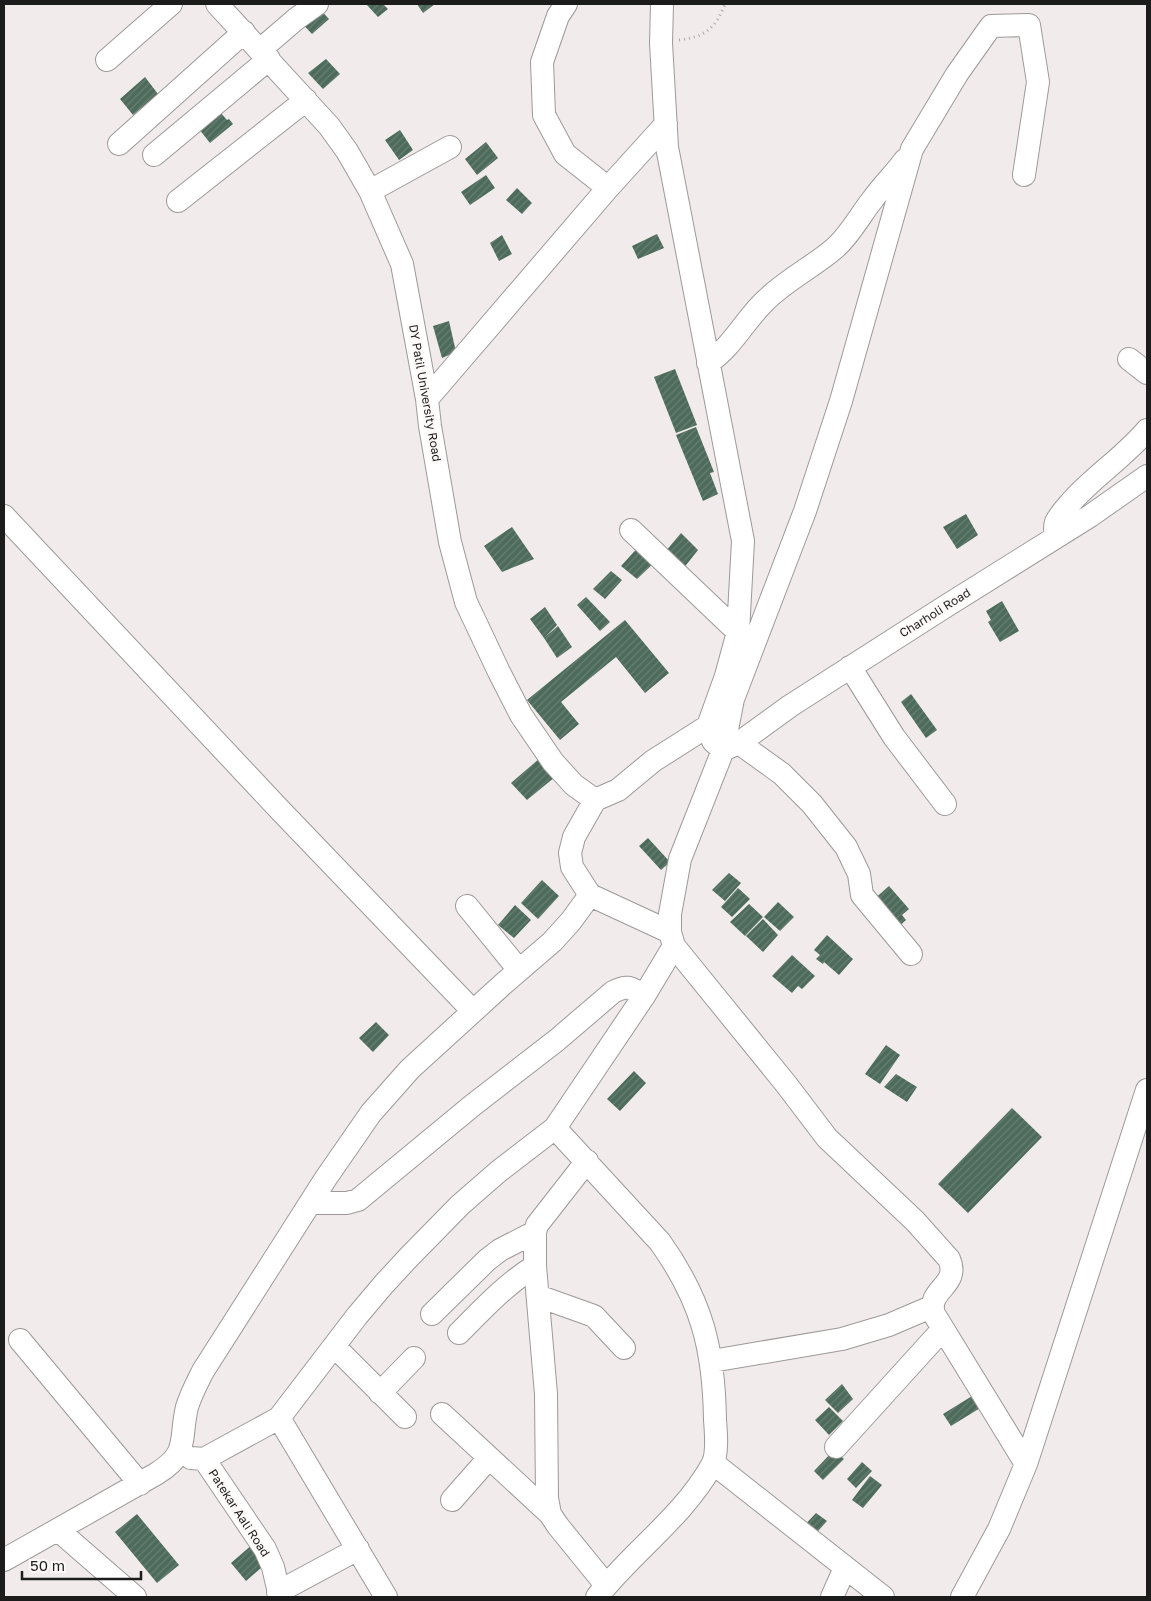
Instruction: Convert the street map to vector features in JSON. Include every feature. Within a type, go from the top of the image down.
[{"type":"street","points":[[108,60],[171,4]]},
{"type":"street","name":"DY Patil University Road","points":[[217,4],[329,126],[347,151],[370,191],[402,264],[427,399],[450,542],[466,602],[499,672],[522,715],[553,762],[574,785],[595,800]]},
{"type":"street","points":[[154,155],[264,54],[296,19],[317,4]]},
{"type":"street","points":[[566,4],[558,16],[542,62],[544,115],[565,154],[608,188]]},
{"type":"street","points":[[662,4],[661,43],[667,147],[743,541],[738,632],[726,676],[708,726],[653,761],[618,790],[595,800],[574,837],[570,853],[572,866],[590,895],[672,939],[827,1138],[915,1221],[949,1259],[952,1273],[947,1283],[932,1302],[931,1307],[943,1330],[1026,1464]]},
{"type":"street","points":[[708,363],[720,355],[733,342],[764,301],[836,247],[848,234],[873,198],[896,173],[957,74],[991,26],[1029,25],[1038,82],[1024,176]]},
{"type":"street","points":[[119,144],[244,32]]},
{"type":"street","points":[[178,201],[306,100]]},
{"type":"street","points":[[427,399],[608,188],[666,124]]},
{"type":"street","points":[[370,191],[450,147]]},
{"type":"street","points":[[179,1455],[204,1459],[279,1418],[384,1284],[460,1205],[499,1171],[555,1128],[644,996],[672,939],[670,914],[680,859],[731,746],[733,699],[804,511],[841,401],[912,149]]},
{"type":"street","points":[[1129,359],[1147,373]]},
{"type":"street","points":[[1056,537],[1055,529],[1061,514],[1082,490],[1147,430]]},
{"type":"street","name":"Charholi Road","points":[[731,746],[850,667],[1090,516],[1147,476]]},
{"type":"street","points":[[4,516],[473,1011]]},
{"type":"street","points":[[631,530],[738,632]]},
{"type":"street","points":[[850,667],[894,737],[945,804]]},
{"type":"street","points":[[708,726],[713,741],[731,746],[782,774],[812,804],[846,848],[858,874],[862,895],[911,954]]},
{"type":"street","points":[[4,1560],[140,1484],[168,1467],[179,1455],[188,1404],[200,1377],[310,1203],[366,1120],[410,1069],[552,942],[571,921],[590,895]]},
{"type":"street","points":[[467,906],[519,970]]},
{"type":"street","points":[[310,1203],[347,1203],[358,1200],[473,1105],[557,1040],[613,992],[620,988],[629,987],[644,996]]},
{"type":"street","points":[[962,1597],[999,1529],[1026,1464],[1147,1090]]},
{"type":"street","points":[[442,1414],[550,1514],[602,1591],[665,1526],[689,1498],[714,1463],[716,1439],[715,1390],[712,1361],[697,1306],[686,1281],[660,1242],[555,1128]]},
{"type":"street","points":[[550,1514],[547,1498],[546,1394],[535,1266],[535,1232],[540,1219],[586,1161]]},
{"type":"street","points":[[432,1314],[487,1260],[500,1250],[535,1232]]},
{"type":"street","points":[[459,1333],[518,1276],[535,1266]]},
{"type":"street","points":[[538,1296],[594,1316],[624,1348]]},
{"type":"street","points":[[712,1361],[842,1339],[889,1325],[931,1307]]},
{"type":"street","points":[[836,1447],[943,1330]]},
{"type":"street","points":[[20,1340],[140,1484]]},
{"type":"street","points":[[334,1346],[405,1417]]},
{"type":"street","points":[[380,1392],[414,1358]]},
{"type":"street","points":[[279,1418],[386,1597]]},
{"type":"street","points":[[452,1500],[489,1458]]},
{"type":"street","name":"Patekar Aali Road","points":[[204,1459],[265,1549],[279,1595]]},
{"type":"street","points":[[714,1463],[883,1597]]},
{"type":"street","points":[[58,1530],[135,1597]]},
{"type":"street","points":[[279,1595],[358,1549]]},
{"type":"street","points":[[832,1597],[845,1568]]},
{"type":"path","points":[[661,43],[696,38],[711,28],[722,14],[725,4]]},
{"type":"building","points":[[315,4],[329,19],[312,34],[297,18]]},
{"type":"building","points":[[366,4],[383,4],[388,9],[378,17]]},
{"type":"building","points":[[417,4],[435,4],[423,13]]},
{"type":"building","points":[[326,59],[340,74],[323,89],[308,73]]},
{"type":"building","points":[[145,77],[158,94],[133,115],[120,99]]},
{"type":"building","points":[[220,112],[233,124],[210,143],[199,129]]},
{"type":"building","points":[[400,130],[413,150],[399,160],[385,140]]},
{"type":"building","points":[[486,142],[498,158],[477,175],[465,159]]},
{"type":"building","points":[[486,175],[495,188],[470,205],[461,192]]},
{"type":"building","points":[[517,188],[532,203],[522,214],[506,200]]},
{"type":"building","points":[[657,234],[664,248],[638,259],[632,246]]},
{"type":"building","points":[[502,235],[512,254],[499,261],[490,243]]},
{"type":"building","points":[[449,321],[456,352],[442,358],[433,326]]},
{"type":"building","points":[[675,369],[697,425],[676,433],[654,377]]},
{"type":"building","points":[[696,427],[714,472],[710,473],[718,494],[703,501],[676,435]]},
{"type":"building","points":[[966,514],[978,535],[957,549],[943,527]]},
{"type":"building","points":[[512,527],[534,559],[502,572],[484,546]]},
{"type":"building","points":[[681,533],[698,550],[683,569],[665,552]]},
{"type":"building","points":[[641,544],[658,559],[637,579],[621,566]]},
{"type":"building","points":[[611,571],[622,580],[605,599],[593,589]]},
{"type":"building","points":[[586,597],[610,622],[600,631],[577,605]]},
{"type":"building","points":[[1002,601],[1019,631],[1000,642],[988,622],[991,620],[986,611]]},
{"type":"building","points":[[545,607],[557,625],[544,638],[530,619]]},
{"type":"building","points":[[625,620],[669,673],[645,693],[616,657],[561,702],[579,724],[560,740],[527,700]]},
{"type":"building","points":[[558,626],[572,647],[557,658],[544,638]]},
{"type":"building","points":[[911,694],[937,730],[926,738],[901,702]]},
{"type":"building","points":[[540,758],[555,777],[527,800],[511,783]]},
{"type":"building","points":[[648,838],[670,862],[661,870],[639,846]]},
{"type":"building","points":[[729,873],[741,883],[725,901],[712,890]]},
{"type":"building","points":[[542,880],[559,896],[538,919],[521,903]]},
{"type":"building","points":[[889,886],[909,909],[902,915],[906,920],[895,930],[871,902]]},
{"type":"building","points":[[738,888],[750,899],[732,917],[721,907]]},
{"type":"building","points":[[778,902],[794,917],[780,931],[764,917]]},
{"type":"building","points":[[749,904],[763,917],[745,936],[730,922]]},
{"type":"building","points":[[515,905],[531,920],[514,938],[498,925]]},
{"type":"building","points":[[763,919],[778,935],[763,952],[746,936]]},
{"type":"building","points":[[827,935],[853,959],[839,975],[824,962],[823,964],[816,959],[820,955],[814,950]]},
{"type":"building","points":[[792,955],[815,976],[802,989],[798,986],[792,993],[772,976]]},
{"type":"building","points":[[376,1022],[389,1035],[373,1052],[359,1038]]},
{"type":"building","points":[[886,1045],[900,1055],[880,1084],[865,1074]]},
{"type":"building","points":[[634,1071],[646,1083],[620,1111],[607,1099]]},
{"type":"building","points":[[896,1074],[917,1087],[907,1102],[884,1087]]},
{"type":"building","points":[[1012,1108],[1042,1137],[968,1213],[938,1184]]},
{"type":"building","points":[[842,1384],[853,1399],[838,1413],[825,1400]]},
{"type":"building","points":[[977,1393],[985,1405],[951,1426],[943,1414]]},
{"type":"building","points":[[829,1407],[843,1421],[829,1435],[815,1420]]},
{"type":"building","points":[[834,1450],[844,1459],[823,1480],[814,1471]]},
{"type":"building","points":[[862,1462],[872,1471],[856,1488],[847,1479]]},
{"type":"building","points":[[870,1476],[882,1485],[863,1508],[852,1500]]},
{"type":"building","points":[[816,1513],[827,1521],[811,1539],[800,1530]]},
{"type":"building","points":[[137,1514],[179,1565],[157,1583],[115,1532]]},
{"type":"building","points":[[253,1544],[268,1562],[246,1581],[231,1563]]}]
